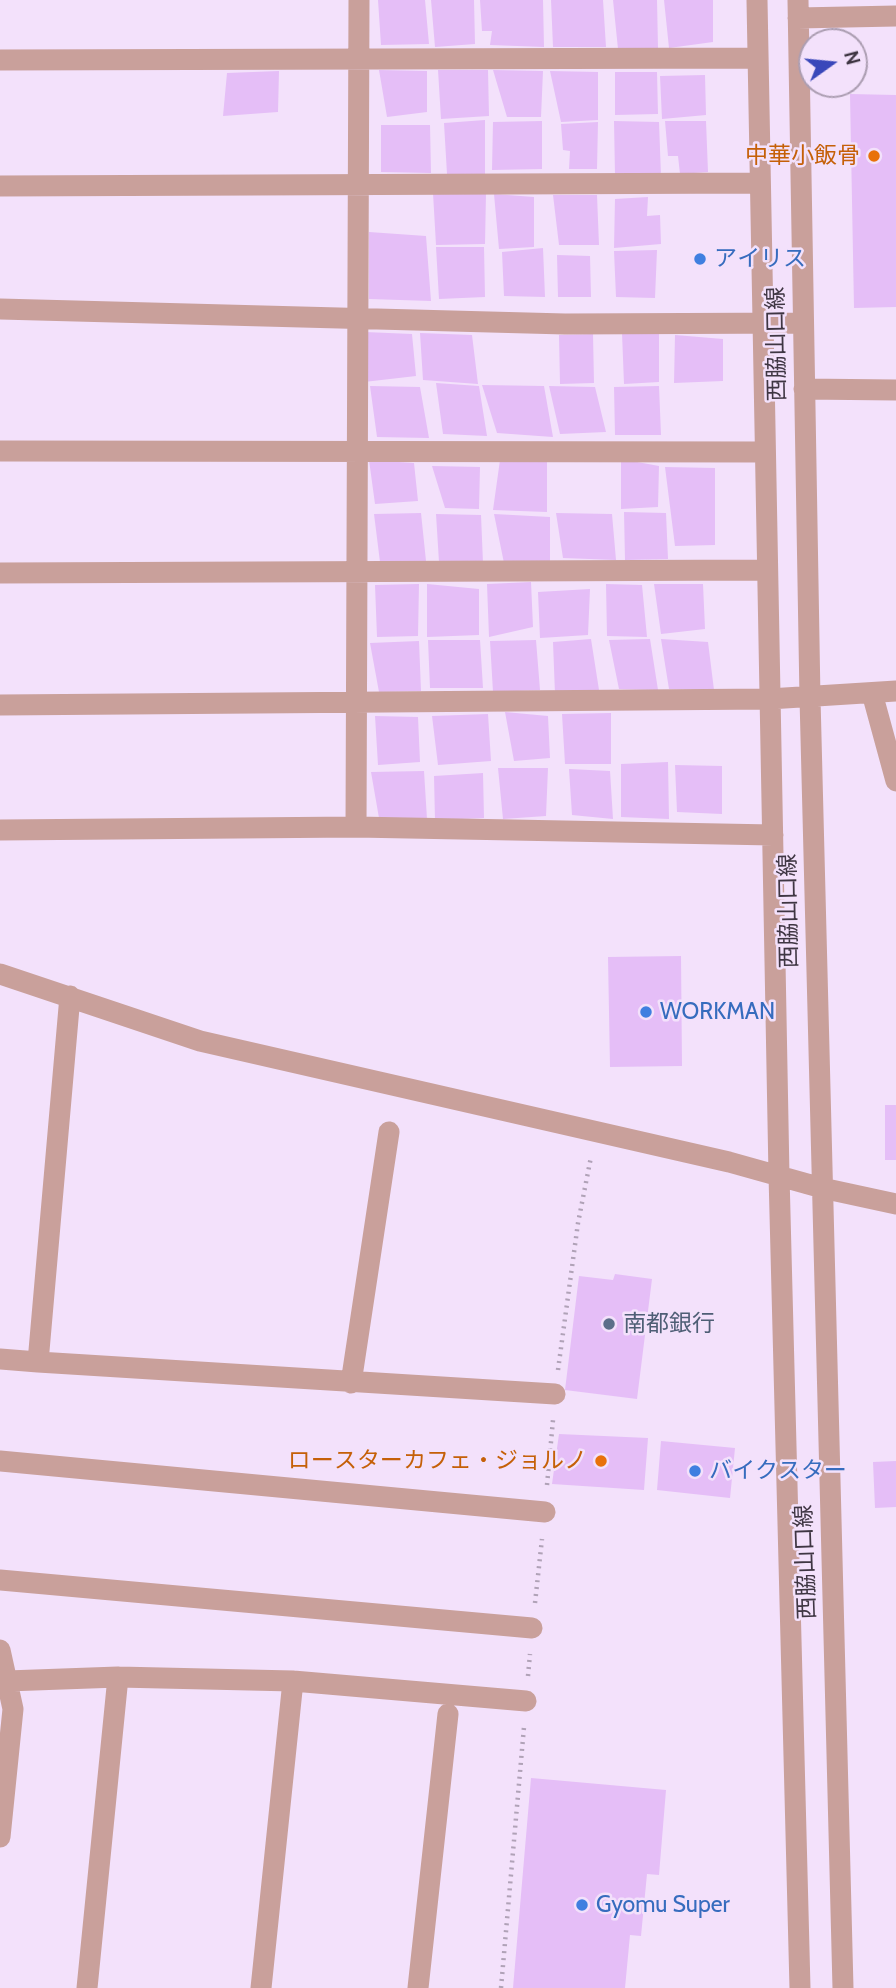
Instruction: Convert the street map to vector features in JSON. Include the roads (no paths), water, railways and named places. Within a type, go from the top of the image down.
[{"type":"street","points":[[356,827],[359,0]]},
{"type":"street","name":"西脇山口線","points":[[757,0],[779,1175],[800,1988]]},
{"type":"street","points":[[798,9],[896,16]]},
{"type":"street","name":"西脇山口線","points":[[798,9],[810,698],[843,1988]]},
{"type":"street","points":[[0,60],[758,58]]},
{"type":"street","points":[[0,186],[761,183]]},
{"type":"street","points":[[0,309],[359,320],[803,323]]},
{"type":"street","points":[[804,389],[896,390]]},
{"type":"street","points":[[0,451],[765,452]]},
{"type":"street","points":[[0,573],[767,570]]},
{"type":"street","points":[[0,705],[769,699],[896,691]]},
{"type":"street","points":[[872,693],[896,781]]},
{"type":"street","points":[[0,830],[356,827],[773,835]]},
{"type":"street","points":[[0,974],[200,1041],[896,1204]]},
{"type":"street","points":[[38,1362],[70,996]]},
{"type":"street","points":[[351,1383],[389,1132]]},
{"type":"street","points":[[0,1359],[555,1394]]},
{"type":"street","points":[[0,1461],[545,1512]]},
{"type":"street","points":[[0,1580],[532,1628]]},
{"type":"street","points":[[0,1650],[13,1709],[6,1742],[0,1837]]},
{"type":"street","points":[[7,1681],[118,1677],[293,1681],[526,1701]]},
{"type":"street","points":[[87,1988],[118,1677]]},
{"type":"street","points":[[261,1988],[293,1681]]},
{"type":"street","points":[[418,1988],[448,1714]]},
{"type":"place","name":"中華小飯骨","points":[[874,156]]},
{"type":"place","name":"アイリス","points":[[700,259]]},
{"type":"place","name":"WORKMAN","points":[[646,1012]]},
{"type":"place","name":"南都銀行","points":[[609,1324]]},
{"type":"place","name":"ロースターカフェ・ジョルノ","points":[[601,1461]]},
{"type":"place","name":"バイクスター","points":[[695,1471]]},
{"type":"place","name":"Gyomu Super","points":[[582,1905]]}]
